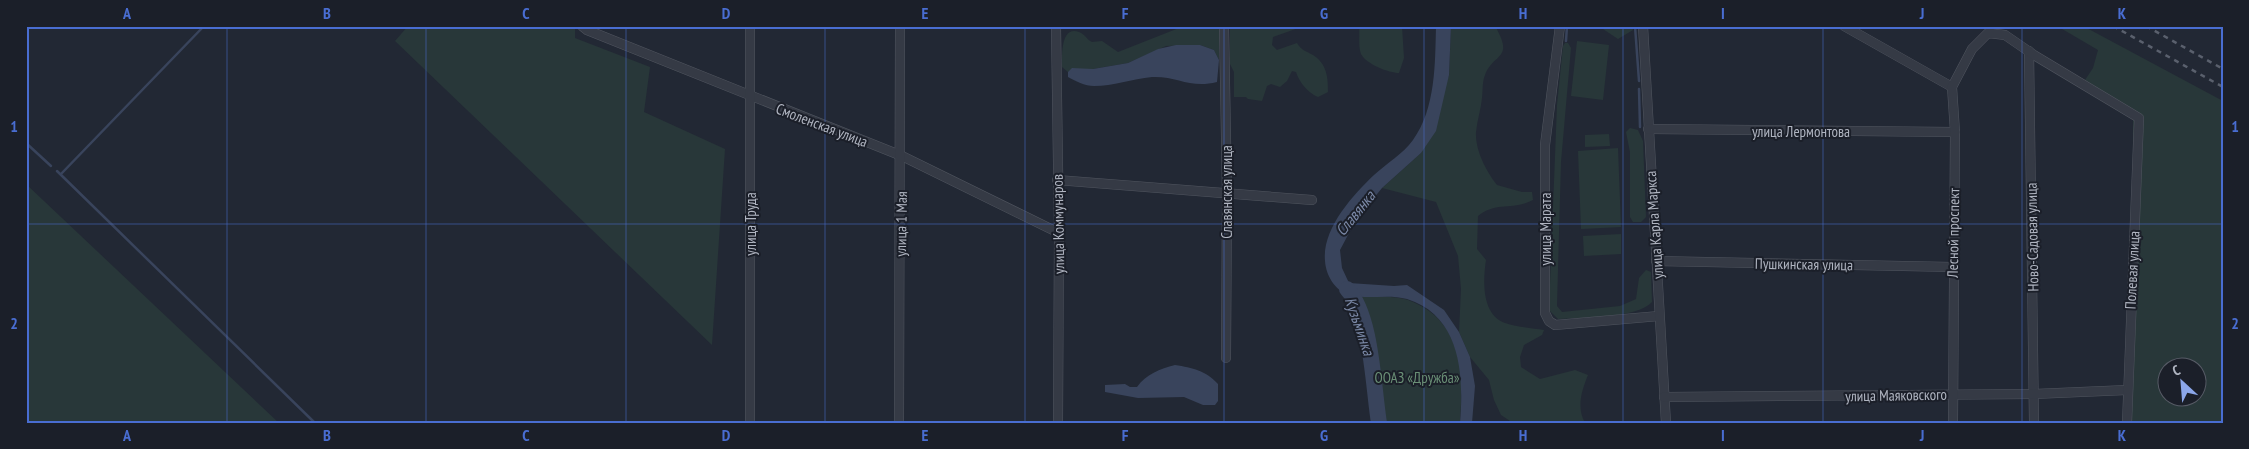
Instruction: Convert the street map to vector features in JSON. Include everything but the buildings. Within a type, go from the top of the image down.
[{"type":"street","name":"Смоленская улица","points":[[582,26],[587,30],[749,96],[902,156],[1059,233]]},
{"type":"street","name":"улица Труда","points":[[750,26],[750,423]]},
{"type":"street","name":"улица 1 Мая","points":[[899,423],[902,156],[900,26]]},
{"type":"street","name":"улица Коммунаров","points":[[1056,26],[1059,233],[1058,423]]},
{"type":"street","name":"Славянская улица","points":[[1224,26],[1227,194],[1226,358]]},
{"type":"street","name":"улица Марата","points":[[1560,26],[1545,145],[1545,313],[1549,321],[1555,325],[1659,316]]},
{"type":"street","name":"улица Карла Маркса","points":[[1643,26],[1666,423]]},
{"type":"street","points":[[1844,26],[1952,87],[1972,49],[1988,33],[2005,35],[2029,51]]},
{"type":"street","name":"Полевая улица","points":[[2029,51],[2139,118],[2127,423]]},
{"type":"street","name":"Ново-Садовая улица","points":[[2029,51],[2034,423]]},
{"type":"street","name":"Лесной проспект","points":[[1952,87],[1955,132],[1952,267],[1953,423]]},
{"type":"street","name":"улица Лермонтова","points":[[1648,130],[1955,132]]},
{"type":"street","points":[[1057,180],[1312,200]]},
{"type":"street","name":"Пушкинская улица","points":[[1656,261],[1952,267]]},
{"type":"street","name":"улица Маяковского","points":[[1664,398],[2034,394],[2127,390]]},
{"type":"green space","points":[[408,26],[575,26],[575,38],[650,67],[644,112],[725,149],[712,345],[395,41]]},
{"type":"green space","points":[[1184,26],[1219,26],[1219,60],[1214,50],[1200,45],[1166,46],[1128,63],[1093,69],[1073,69],[1068,72],[1062,67],[1063,44],[1068,33],[1073,31],[1081,33],[1092,42],[1102,41],[1118,52]]},
{"type":"green space","points":[[1230,26],[1304,26],[1273,37],[1272,45],[1277,50],[1297,43],[1302,49],[1318,59],[1326,71],[1328,92],[1318,97],[1314,95],[1304,87],[1296,72],[1292,71],[1287,81],[1280,87],[1271,84],[1267,86],[1262,101],[1246,97],[1234,97],[1234,72],[1230,64]]},
{"type":"green space","points":[[1359,26],[1402,26],[1404,58],[1399,73],[1378,67],[1364,58],[1360,48]]},
{"type":"green space","points":[[1451,26],[1495,26],[1501,37],[1503,51],[1489,68],[1483,81],[1476,132],[1477,146],[1485,167],[1497,185],[1522,192],[1532,192],[1533,200],[1518,205],[1498,207],[1485,211],[1478,216],[1477,249],[1486,260],[1484,277],[1485,296],[1491,312],[1497,319],[1505,323],[1544,330],[1542,335],[1524,345],[1520,357],[1521,367],[1540,379],[1575,370],[1588,375],[1580,405],[1585,423],[1513,423],[1501,415],[1494,400],[1489,380],[1470,357],[1459,332],[1461,289],[1458,256],[1436,202],[1382,188],[1421,153],[1449,75]]},
{"type":"green space","points":[[1593,26],[1632,26],[1633,30],[1618,39],[1603,29]]},
{"type":"green space","points":[[2057,26],[2083,26],[2223,101],[2223,423],[2132,423],[2133,110],[2085,80],[2093,68],[2098,50]]},
{"type":"green space","points":[[1577,41],[1609,45],[1603,100],[1571,96]]},
{"type":"green space","points":[[1565,43],[1568,43],[1571,48],[1561,162],[1557,306],[1562,312],[1620,306],[1636,299],[1639,278],[1646,270],[1651,272],[1652,302],[1634,312],[1608,316],[1558,319],[1549,310],[1557,105],[1563,46]]},
{"type":"green space","points":[[1630,128],[1638,130],[1643,141],[1646,217],[1641,222],[1633,222],[1630,217],[1630,152],[1626,132]]},
{"type":"green space","points":[[1609,134],[1610,146],[1585,147],[1585,135]]},
{"type":"green space","points":[[1618,148],[1621,227],[1581,229],[1578,151]]},
{"type":"green space","points":[[26,184],[279,423],[26,423]]},
{"type":"green space","points":[[1621,234],[1621,254],[1584,256],[1583,236]]},
{"type":"green space","name":"ООАЗ «Дружба»","points":[[1377,295],[1408,300],[1426,309],[1440,321],[1450,335],[1460,367],[1460,423],[1379,423],[1370,363],[1370,345],[1354,296]]},
{"type":"water","name":"Славянка","points":[[1436,26],[1451,26],[1449,75],[1436,131],[1421,153],[1382,188],[1356,220],[1340,250],[1342,268],[1349,283],[1407,285],[1444,310],[1459,332],[1470,357],[1475,386],[1472,423],[1460,423],[1461,386],[1459,367],[1449,333],[1439,319],[1425,307],[1407,299],[1360,297],[1342,292],[1330,279],[1325,261],[1328,237],[1340,214],[1365,183],[1409,145],[1421,127],[1433,85]]},
{"type":"water","points":[[1176,45],[1200,45],[1214,50],[1219,60],[1217,82],[1199,84],[1169,78],[1152,77],[1094,86],[1077,82],[1068,77],[1068,72],[1072,68],[1093,69],[1128,63],[1158,49]]},
{"type":"water","points":[[1175,365],[1198,370],[1218,384],[1218,401],[1215,405],[1203,405],[1184,397],[1138,398],[1105,392],[1105,385],[1125,384],[1130,387],[1137,387],[1154,373]]},
{"type":"waterway","points":[[61,174],[204,26]]},
{"type":"waterway","points":[[1566,41],[1567,26]]},
{"type":"waterway","points":[[1635,26],[1639,81]]},
{"type":"waterway","points":[[1639,89],[1640,127]]},
{"type":"waterway","points":[[26,143],[51,166]]},
{"type":"waterway","points":[[57,171],[315,423]]},
{"type":"waterway","name":"Кузьминка","points":[[1347,289],[1362,316],[1367,334],[1379,423]]},
{"type":"railway","points":[[2113,26],[2223,87]]},
{"type":"railway","points":[[2146,26],[2223,69]]}]
